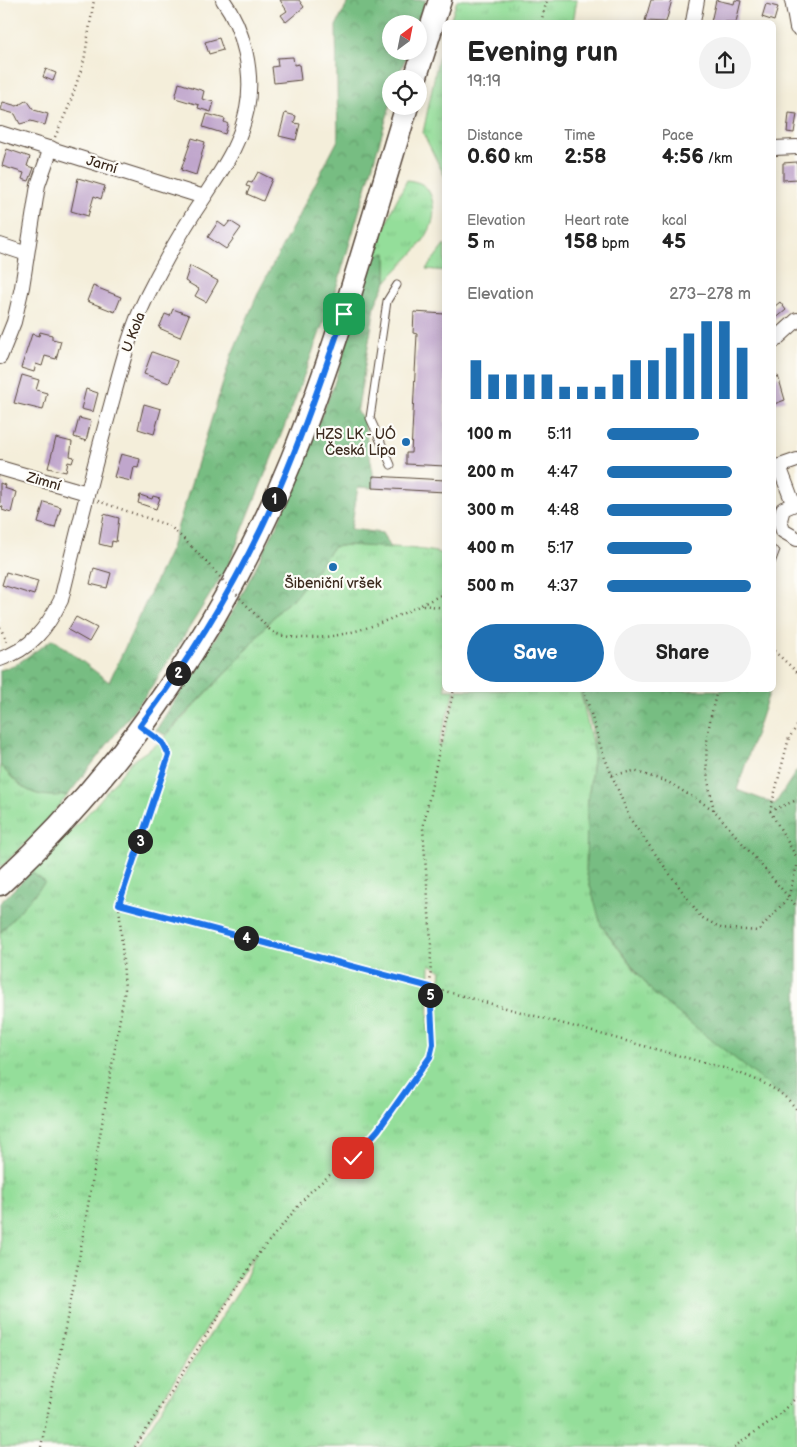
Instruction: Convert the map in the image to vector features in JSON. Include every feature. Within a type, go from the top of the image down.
[{"type":"main road","points":[[418,70],[440,0]]},
{"type":"main road","points":[[0,884],[72,810],[140,726],[185,663],[218,609],[261,529],[286,474],[344,314],[404,115]]},
{"type":"street","points":[[693,20],[697,0]]},
{"type":"street","points":[[792,0],[797,28]]},
{"type":"street","name":"U Kola","points":[[0,659],[13,654],[34,640],[50,622],[61,600],[87,493],[125,354],[146,299],[204,196],[224,170],[240,136],[247,106],[248,78],[245,52],[226,1]]},
{"type":"street","name":"Jarní","points":[[0,133],[204,196]]},
{"type":"street","points":[[776,148],[797,147]]},
{"type":"street","points":[[0,357],[14,322],[38,185],[51,148]]},
{"type":"street","points":[[0,246],[27,254]]},
{"type":"street","points":[[776,339],[797,320]]},
{"type":"street","points":[[797,460],[776,467],[795,503],[783,509],[780,520],[783,531],[797,539]]},
{"type":"street","name":"Zimní","points":[[0,468],[87,493]]},
{"type":"lane","points":[[392,465],[370,418],[387,301],[397,285]]},
{"type":"path","points":[[51,148],[69,106],[84,61],[94,0]]},
{"type":"path","points":[[542,20],[547,0]]},
{"type":"path","points":[[87,493],[91,499],[170,526],[192,546],[269,629],[282,636],[308,638],[340,636],[380,625],[442,594]]},
{"type":"path","points":[[421,605],[442,608]]},
{"type":"path","points":[[776,653],[797,672]]},
{"type":"path","points":[[135,1447],[259,1253],[310,1192],[340,1166],[353,1158],[378,1130],[430,1057],[433,1044],[430,987],[431,942],[423,828],[443,731],[453,692]]},
{"type":"path","points":[[585,692],[612,775],[630,819],[702,917],[721,928],[758,931],[788,898],[797,866]]},
{"type":"path","points":[[714,810],[706,777],[706,736],[717,692]]},
{"type":"path","points":[[41,1447],[78,1264],[125,989],[119,904],[169,755],[163,743],[140,726]]},
{"type":"path","points":[[797,726],[789,738],[770,811],[797,858]]},
{"type":"path","points":[[612,775],[634,771],[668,782],[714,810],[788,898],[797,906]]},
{"type":"path","points":[[770,811],[797,800]]},
{"type":"path","points":[[119,904],[730,1070],[773,1086],[789,1099],[797,1110]]},
{"type":"path","points":[[734,1447],[775,1418],[797,1397]]},
{"type":"green space","points":[[349,0],[426,0],[420,15],[382,15],[382,60],[405,60],[401,70],[382,70],[382,115],[387,115],[338,283],[293,405],[228,566],[152,687],[68,795],[46,796],[29,791],[15,781],[0,765],[0,670],[14,666],[53,639],[109,682],[171,548],[232,354],[259,291],[338,140],[336,26]]},
{"type":"green space","points":[[457,0],[577,0],[573,20],[451,20]]},
{"type":"green space","points":[[442,48],[442,171],[423,133]]},
{"type":"green space","points":[[407,180],[420,183],[428,190],[434,212],[432,224],[420,245],[386,282],[386,254],[374,256],[393,207]]},
{"type":"green space","points":[[442,248],[442,271],[426,269]]},
{"type":"green space","points":[[386,253],[386,282],[375,305],[357,413],[363,418],[373,473],[373,488],[358,487],[351,529],[382,533],[391,548],[347,545],[333,547],[295,597],[279,610],[236,662],[165,735],[156,730],[236,606],[278,523],[333,387],[374,256]]},
{"type":"green space","points":[[347,545],[396,547],[442,554],[442,692],[454,692],[438,745],[441,745],[456,692],[580,692],[594,751],[587,809],[601,925],[637,973],[797,1108],[797,1447],[137,1447],[244,1282],[256,1253],[229,1292],[133,1447],[0,1447],[0,933],[45,882],[31,872],[95,806],[132,761],[159,743],[236,662],[279,610],[295,597],[333,547]],"holes":[[[430,964],[441,971],[435,1027],[428,1030]]]},
{"type":"green space","points":[[581,692],[769,692],[737,790],[775,804],[797,770],[797,1108],[654,994],[601,925],[586,871],[587,809],[594,751],[592,728]]},
{"type":"green space","points":[[0,765],[15,781],[29,791],[46,796],[68,795],[34,835],[0,868]]},
{"type":"green space","points":[[31,872],[45,882],[0,933],[0,903]]},
{"type":"building","points":[[280,0],[299,0],[304,7],[286,22],[281,15],[287,11]]},
{"type":"building","points":[[651,0],[672,0],[667,20],[645,20]]},
{"type":"building","points":[[716,0],[734,4],[735,0],[741,1],[736,20],[711,20]]},
{"type":"building","points":[[766,4],[778,7],[774,20],[762,17]]},
{"type":"building","points":[[219,38],[223,50],[209,54],[205,42]]},
{"type":"building","points":[[293,57],[294,65],[299,64],[301,80],[274,83],[272,67],[278,66],[277,58]]},
{"type":"building","points":[[46,69],[56,73],[53,81],[43,77]]},
{"type":"building","points":[[179,83],[204,91],[202,99],[214,102],[211,112],[198,108],[199,105],[175,98]]},
{"type":"building","points":[[27,100],[34,110],[48,114],[45,125],[31,121],[20,124],[15,114],[1,110],[3,102],[17,106]]},
{"type":"building","points":[[285,113],[296,116],[294,123],[300,124],[296,140],[279,136]]},
{"type":"building","points":[[789,113],[797,114],[794,133],[787,132]]},
{"type":"building","points":[[207,114],[225,119],[224,122],[228,124],[225,134],[203,127]]},
{"type":"building","points":[[192,138],[205,142],[196,175],[181,170]]},
{"type":"building","points":[[7,149],[30,157],[27,166],[34,168],[29,181],[22,179],[24,173],[2,166]]},
{"type":"building","points":[[797,162],[797,179],[783,180],[783,163]]},
{"type":"building","points":[[258,172],[272,179],[263,201],[247,194],[250,187],[246,186],[248,182],[252,183]]},
{"type":"building","points":[[78,178],[105,186],[101,199],[94,196],[88,216],[71,211]]},
{"type":"building","points":[[230,221],[241,228],[226,249],[208,237],[218,222],[225,227]]},
{"type":"building","points":[[190,266],[218,281],[206,302],[195,296],[199,289],[185,281]]},
{"type":"building","points":[[93,286],[121,297],[115,312],[87,301]]},
{"type":"building","points":[[780,302],[786,310],[776,318],[776,305]]},
{"type":"building","points":[[173,309],[189,315],[180,337],[159,328],[165,314],[170,316]]},
{"type":"building","points":[[414,312],[442,314],[442,466],[406,464],[406,453],[411,453],[417,334],[413,333]]},
{"type":"building","points":[[40,332],[52,335],[52,339],[61,341],[56,359],[45,356],[42,366],[36,364],[34,372],[21,368],[32,334],[39,336]]},
{"type":"building","points":[[152,352],[177,361],[169,383],[144,374]]},
{"type":"building","points":[[22,375],[39,380],[36,390],[47,393],[43,410],[14,403]]},
{"type":"building","points":[[778,376],[785,400],[776,403],[776,377]]},
{"type":"building","points":[[86,389],[98,393],[93,412],[81,409]]},
{"type":"building","points":[[144,404],[161,409],[154,434],[138,429]]},
{"type":"building","points":[[79,418],[91,421],[86,441],[74,437]]},
{"type":"building","points":[[56,438],[72,442],[70,456],[74,457],[72,463],[68,462],[66,472],[48,468]]},
{"type":"building","points":[[121,454],[140,459],[138,468],[134,467],[131,481],[114,477]]},
{"type":"building","points":[[373,476],[442,480],[442,492],[373,488]]},
{"type":"building","points":[[0,483],[5,485],[4,488],[16,492],[11,513],[2,510],[3,507],[0,506]]},
{"type":"building","points":[[140,495],[152,499],[153,496],[160,498],[156,509],[138,503]]},
{"type":"building","points":[[44,502],[61,507],[55,528],[38,523]]},
{"type":"building","points":[[104,514],[119,518],[116,542],[112,541],[111,547],[99,544]]},
{"type":"building","points":[[776,547],[780,550],[776,561]]},
{"type":"building","points":[[94,568],[111,573],[107,588],[90,584]]},
{"type":"building","points":[[6,572],[38,581],[34,595],[2,585]]},
{"type":"building","points":[[76,617],[97,628],[89,642],[68,630]]},
{"type":"place","name":"HZS LK - UÓ Česká Lípa","points":[[406,442]]},
{"type":"place","name":"Šibeniční vršek","points":[[333,567]]},
{"type":"route","points":[[344,314],[292,459],[261,529],[214,616],[185,663],[140,726],[163,743],[169,755],[119,904],[430,987],[433,1044],[430,1057],[383,1120],[378,1130],[353,1158]]}]
